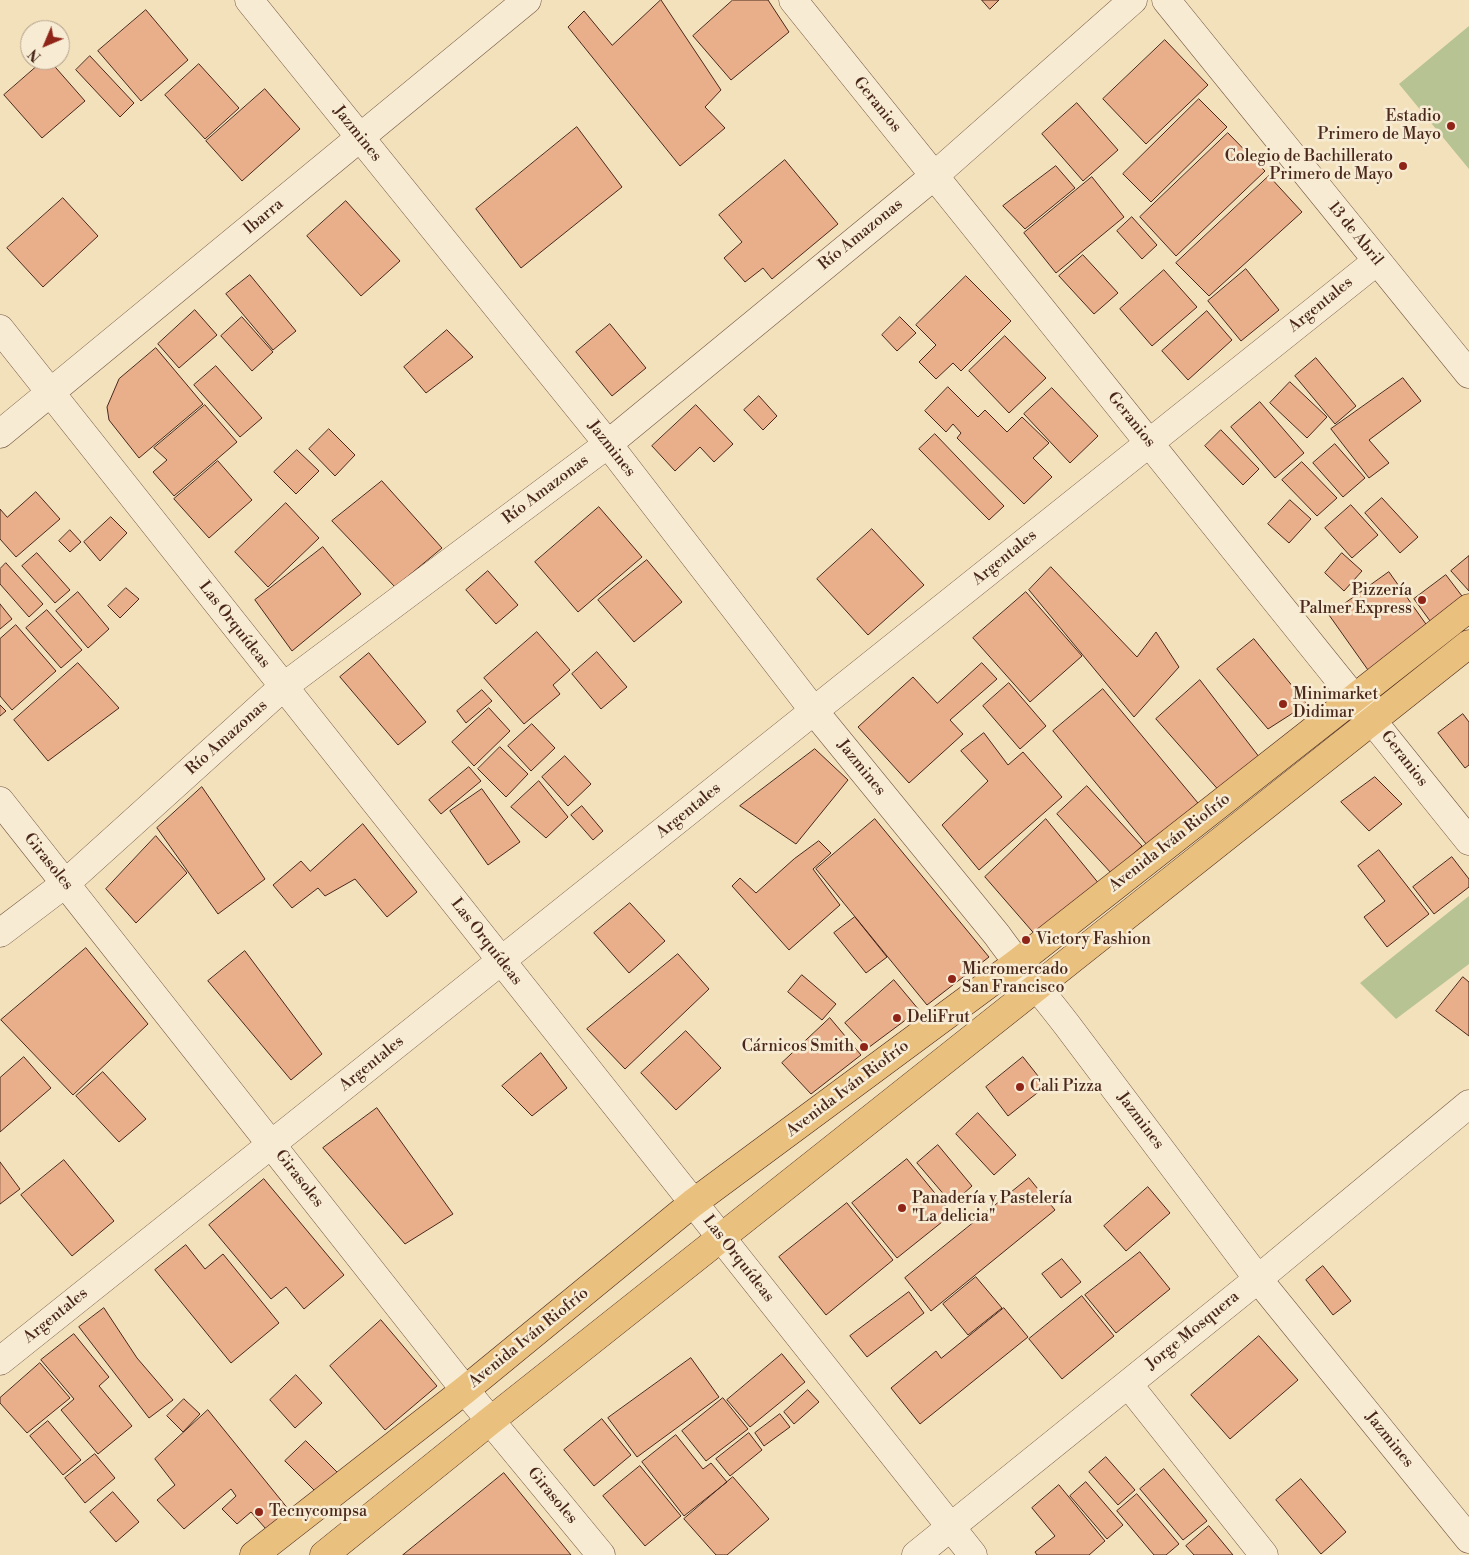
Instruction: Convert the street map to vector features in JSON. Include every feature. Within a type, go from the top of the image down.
[{"type":"main road","name":"Avenida Iván Riofrío","points":[[254,1555],[465,1390],[693,1203],[1017,963],[1469,608]]},
{"type":"main road","name":"Avenida Iván Riofrío","points":[[324,1555],[720,1238],[1469,644]]},
{"type":"street","name":"Jazmines","points":[[249,0],[608,444],[814,711],[997,934],[1017,963],[1038,986],[1258,1279],[1469,1539]]},
{"type":"street","name":"Ibarra","points":[[0,434],[527,0]]},
{"type":"street","name":"Geranios","points":[[793,0],[1469,841]]},
{"type":"street","name":"Río Amazonas","points":[[0,934],[66,883],[283,687],[608,444],[934,176],[1134,0]]},
{"type":"street","name":"13 de Abril","points":[[1166,0],[1469,374]]},
{"type":"street","name":"Argentales","points":[[0,1361],[1377,260]]},
{"type":"street","name":"Las Orquídeas","points":[[0,328],[973,1555]]},
{"type":"street","name":"Girasoles","points":[[0,801],[465,1390],[601,1555]]},
{"type":"street","name":"Jorge Mosquera","points":[[916,1555],[1258,1279],[1469,1104]]},
{"type":"street","points":[[1128,1384],[1264,1555]]},
{"type":"green space","name":"Estadio Primero de Mayo","points":[[1469,26],[1469,169],[1399,84]]},
{"type":"green space","points":[[1469,896],[1469,964],[1396,1019],[1360,983]]},
{"type":"building","points":[[661,0],[721,90],[705,107],[725,128],[680,166],[568,27],[584,11],[612,45]]},
{"type":"building","points":[[733,0],[768,0],[789,32],[731,80],[693,36]]},
{"type":"building","points":[[982,0],[999,0],[990,9]]},
{"type":"building","points":[[146,10],[188,60],[141,101],[98,51]]},
{"type":"building","points":[[1165,40],[1208,85],[1146,144],[1103,99]]},
{"type":"building","points":[[90,56],[134,103],[120,117],[76,70]]},
{"type":"building","points":[[199,64],[239,108],[205,139],[165,95]]},
{"type":"building","points":[[33,70],[58,70],[85,101],[42,138],[4,95]]},
{"type":"building","points":[[265,89],[300,129],[242,181],[206,141]]},
{"type":"building","points":[[1199,99],[1227,127],[1151,202],[1123,174]]},
{"type":"building","points":[[1077,103],[1118,150],[1083,181],[1042,134]]},
{"type":"building","points":[[577,127],[622,187],[521,268],[476,209]]},
{"type":"building","points":[[1228,133],[1265,171],[1176,256],[1140,217]]},
{"type":"building","points":[[785,160],[838,224],[772,279],[763,268],[745,282],[724,258],[742,242],[719,215]]},
{"type":"building","points":[[1056,166],[1075,188],[1025,229],[1003,206]]},
{"type":"building","points":[[1269,176],[1302,212],[1209,296],[1176,263]]},
{"type":"building","points":[[1092,177],[1124,217],[1056,273],[1024,233]]},
{"type":"building","points":[[63,198],[98,236],[43,287],[7,248]]},
{"type":"building","points":[[346,201],[400,261],[361,296],[307,236]]},
{"type":"building","points":[[1132,217],[1157,245],[1142,259],[1117,231]]},
{"type":"building","points":[[1083,255],[1118,293],[1094,314],[1059,276]]},
{"type":"building","points":[[1246,269],[1279,310],[1241,341],[1208,301]]},
{"type":"building","points":[[1164,270],[1197,307],[1152,346],[1120,309]]},
{"type":"building","points":[[250,275],[296,331],[273,350],[226,294]]},
{"type":"building","points":[[966,276],[1011,321],[961,371],[953,363],[936,379],[919,362],[936,345],[916,325]]},
{"type":"building","points":[[195,310],[217,335],[179,368],[158,344]]},
{"type":"building","points":[[1207,311],[1232,340],[1188,380],[1162,351]]},
{"type":"building","points":[[242,317],[273,352],[252,371],[221,336]]},
{"type":"building","points":[[900,317],[916,333],[897,351],[882,335]]},
{"type":"building","points":[[610,324],[646,368],[612,396],[576,352]]},
{"type":"building","points":[[447,330],[473,357],[426,393],[404,367]]},
{"type":"building","points":[[1005,336],[1046,378],[1009,413],[969,371]]},
{"type":"building","points":[[156,348],[203,404],[139,458],[109,420],[107,407],[119,379]]},
{"type":"building","points":[[1316,358],[1356,406],[1335,424],[1295,376]]},
{"type":"building","points":[[216,366],[262,418],[240,437],[194,385]]},
{"type":"building","points":[[1403,378],[1421,401],[1369,440],[1389,463],[1369,478],[1331,429]]},
{"type":"building","points":[[1290,382],[1327,417],[1307,438],[1270,403]]},
{"type":"building","points":[[948,387],[978,417],[985,410],[1007,432],[1022,417],[1049,443],[1033,458],[1052,477],[1024,504],[957,438],[961,433],[953,424],[946,432],[925,411]]},
{"type":"building","points":[[1052,388],[1098,436],[1070,463],[1024,414]]},
{"type":"building","points":[[759,396],[777,416],[763,430],[744,410]]},
{"type":"building","points":[[1260,402],[1304,453],[1275,478],[1231,427]]},
{"type":"building","points":[[205,405],[237,442],[174,496],[153,472],[167,460],[154,448]]},
{"type":"building","points":[[696,405],[733,444],[714,462],[700,447],[675,471],[652,446]]},
{"type":"building","points":[[329,429],[355,455],[335,476],[309,449]]},
{"type":"building","points":[[1221,430],[1259,469],[1243,485],[1205,446]]},
{"type":"building","points":[[935,434],[1004,506],[989,520],[919,449]]},
{"type":"building","points":[[1335,444],[1365,478],[1343,497],[1313,463]]},
{"type":"building","points":[[297,450],[319,471],[296,494],[274,472]]},
{"type":"building","points":[[218,461],[252,500],[209,538],[174,499]]},
{"type":"building","points":[[1302,462],[1337,498],[1317,516],[1282,480]]},
{"type":"building","points":[[382,481],[442,548],[395,587],[332,521]]},
{"type":"building","points":[[36,492],[60,519],[16,557],[0,539],[0,509],[7,517]]},
{"type":"building","points":[[1382,498],[1418,537],[1400,553],[1365,513]]},
{"type":"building","points":[[1290,500],[1311,519],[1289,543],[1268,524]]},
{"type":"building","points":[[286,503],[319,538],[268,587],[235,552]]},
{"type":"building","points":[[1351,505],[1378,535],[1352,558],[1325,528]]},
{"type":"building","points":[[599,507],[642,557],[578,612],[535,562]]},
{"type":"building","points":[[111,517],[127,533],[100,561],[84,542]]},
{"type":"building","points":[[872,529],[924,585],[868,635],[817,579]]},
{"type":"building","points":[[70,530],[81,542],[70,552],[59,541]]},
{"type":"building","points":[[323,547],[361,594],[292,651],[255,600]]},
{"type":"building","points":[[37,553],[70,590],[55,603],[22,566]]},
{"type":"building","points":[[1342,553],[1362,571],[1344,591],[1325,573]]},
{"type":"building","points":[[1469,556],[1469,591],[1451,571]]},
{"type":"building","points":[[647,560],[682,602],[634,642],[598,600]]},
{"type":"building","points":[[6,563],[43,604],[29,617],[0,584],[0,569]]},
{"type":"building","points":[[1051,567],[1137,657],[1156,632],[1179,667],[1134,717],[1029,590]]},
{"type":"building","points":[[488,571],[518,605],[496,624],[466,590]]},
{"type":"building","points":[[1389,572],[1428,627],[1368,670],[1329,615]]},
{"type":"building","points":[[1446,575],[1465,600],[1433,625],[1414,599]]},
{"type":"building","points":[[126,588],[139,599],[120,618],[108,606]]},
{"type":"building","points":[[78,592],[109,629],[88,648],[56,611]]},
{"type":"building","points":[[1026,592],[1082,656],[1030,702],[973,638]]},
{"type":"building","points":[[0,604],[12,619],[0,629]]},
{"type":"building","points":[[47,610],[82,650],[61,668],[26,628]]},
{"type":"building","points":[[16,625],[56,671],[12,710],[0,696],[0,639]]},
{"type":"building","points":[[537,632],[570,670],[553,685],[560,694],[524,724],[484,678]]},
{"type":"building","points":[[1254,639],[1307,704],[1268,729],[1217,669]]},
{"type":"building","points":[[597,652],[627,687],[601,709],[572,674]]},
{"type":"building","points":[[369,653],[426,722],[398,745],[340,677]]},
{"type":"building","points":[[78,663],[119,708],[48,761],[14,720]]},
{"type":"building","points":[[982,663],[997,679],[950,720],[963,734],[909,783],[858,727],[913,677],[937,703]]},
{"type":"building","points":[[1200,680],[1263,762],[1222,794],[1156,719]]},
{"type":"building","points":[[1009,683],[1046,726],[1020,749],[983,706]]},
{"type":"building","points":[[1103,689],[1198,803],[1147,845],[1053,731]]},
{"type":"building","points":[[482,690],[492,701],[466,723],[457,711]]},
{"type":"building","points":[[0,705],[6,711],[0,716]]},
{"type":"building","points":[[489,708],[510,731],[474,766],[452,742]]},
{"type":"building","points":[[1463,714],[1469,722],[1469,765],[1465,768],[1438,733]]},
{"type":"building","points":[[532,724],[555,748],[531,771],[508,746]]},
{"type":"building","points":[[984,733],[1008,765],[1023,752],[1062,797],[979,870],[942,825],[988,781],[961,751]]},
{"type":"building","points":[[500,747],[528,774],[506,797],[478,769]]},
{"type":"building","points":[[815,749],[848,780],[796,844],[740,806]]},
{"type":"building","points":[[565,756],[591,784],[568,806],[542,777]]},
{"type":"building","points":[[469,767],[481,781],[441,814],[429,800]]},
{"type":"building","points":[[1375,777],[1402,804],[1369,831],[1341,802]]},
{"type":"building","points":[[539,781],[568,817],[546,838],[511,807]]},
{"type":"building","points":[[1087,786],[1142,846],[1112,874],[1057,814]]},
{"type":"building","points":[[202,787],[265,879],[218,914],[157,828]]},
{"type":"building","points":[[482,789],[520,842],[488,865],[450,811]]},
{"type":"building","points":[[582,806],[603,831],[593,840],[571,815]]},
{"type":"building","points":[[875,819],[989,957],[927,1005],[816,869]]},
{"type":"building","points":[[1046,819],[1100,885],[1038,938],[985,877]]},
{"type":"building","points":[[363,824],[417,892],[387,917],[355,879],[325,896],[318,888],[292,908],[273,885],[301,861],[310,871]]},
{"type":"building","points":[[156,836],[187,873],[136,923],[106,889]]},
{"type":"building","points":[[819,841],[831,853],[813,869],[840,905],[789,950],[732,886],[740,878],[756,893],[794,859]]},
{"type":"building","points":[[1379,850],[1429,914],[1387,947],[1364,917],[1385,901],[1358,866]]},
{"type":"building","points":[[1452,857],[1469,879],[1469,887],[1434,914],[1413,887]]},
{"type":"building","points":[[630,903],[665,941],[629,973],[594,933]]},
{"type":"building","points":[[855,917],[887,957],[866,973],[834,933]]},
{"type":"building","points":[[86,948],[148,1024],[73,1095],[1,1020]]},
{"type":"building","points":[[245,951],[322,1054],[291,1080],[208,981]]},
{"type":"building","points":[[678,954],[709,989],[625,1069],[587,1029]]},
{"type":"building","points":[[802,975],[836,1004],[822,1020],[788,992]]},
{"type":"building","points":[[1463,977],[1469,982],[1469,1036],[1436,1011]]},
{"type":"building","points":[[894,980],[919,1010],[868,1048],[845,1023]]},
{"type":"building","points":[[830,1018],[861,1055],[811,1094],[782,1063]]},
{"type":"building","points":[[686,1031],[721,1068],[676,1110],[641,1073]]},
{"type":"building","points":[[541,1053],[567,1088],[532,1116],[502,1086]]},
{"type":"building","points":[[24,1057],[51,1088],[0,1132],[0,1078]]},
{"type":"building","points":[[1023,1057],[1046,1086],[1008,1116],[986,1087]]},
{"type":"building","points":[[103,1072],[146,1119],[119,1142],[76,1096]]},
{"type":"building","points":[[377,1108],[453,1214],[405,1244],[323,1148]]},
{"type":"building","points":[[978,1113],[1016,1155],[994,1175],[956,1134]]},
{"type":"building","points":[[938,1145],[972,1186],[952,1204],[917,1163]]},
{"type":"building","name":"Panadería y Pastelería \"La delicia\"","points":[[907,1159],[952,1214],[897,1258],[852,1203]]},
{"type":"building","points":[[64,1160],[114,1221],[72,1256],[21,1195]]},
{"type":"building","points":[[0,1162],[20,1189],[0,1204]]},
{"type":"building","points":[[1029,1178],[1055,1210],[931,1311],[905,1278]]},
{"type":"building","points":[[264,1179],[344,1275],[304,1309],[286,1287],[271,1299],[209,1225]]},
{"type":"building","points":[[1148,1187],[1170,1213],[1126,1251],[1104,1226]]},
{"type":"building","points":[[847,1203],[893,1260],[826,1315],[779,1257]]},
{"type":"building","points":[[186,1245],[205,1269],[223,1254],[279,1323],[231,1363],[155,1270]]},
{"type":"building","points":[[1140,1252],[1170,1289],[1116,1333],[1085,1295]]},
{"type":"building","points":[[1062,1259],[1081,1282],[1061,1298],[1042,1274]]},
{"type":"building","points":[[1323,1266],[1351,1301],[1333,1315],[1306,1280]]},
{"type":"building","points":[[976,1277],[1002,1308],[968,1335],[943,1304]]},
{"type":"building","points":[[909,1292],[924,1313],[867,1357],[850,1336]]},
{"type":"building","points":[[1082,1296],[1114,1336],[1062,1379],[1029,1339]]},
{"type":"building","points":[[104,1308],[137,1358],[173,1400],[149,1418],[79,1327]]},
{"type":"building","points":[[1004,1308],[1028,1337],[920,1424],[891,1388],[936,1351],[941,1358]]},
{"type":"building","points":[[381,1320],[437,1386],[385,1430],[330,1366]]},
{"type":"building","points":[[74,1334],[109,1377],[99,1386],[132,1426],[98,1454],[61,1410],[74,1399],[41,1360]]},
{"type":"building","points":[[1259,1336],[1298,1380],[1230,1439],[1191,1395]]},
{"type":"building","points":[[782,1354],[805,1382],[750,1427],[727,1400]]},
{"type":"building","points":[[691,1358],[719,1397],[637,1457],[608,1418]]},
{"type":"building","points":[[40,1363],[70,1398],[27,1433],[0,1403],[0,1398]]},
{"type":"building","points":[[296,1375],[322,1403],[295,1428],[270,1400]]},
{"type":"building","points":[[808,1390],[819,1402],[794,1424],[784,1412]]},
{"type":"building","points":[[723,1398],[748,1429],[706,1461],[682,1431]]},
{"type":"building","points":[[184,1399],[200,1414],[183,1432],[167,1416]]},
{"type":"building","points":[[208,1410],[293,1515],[273,1537],[251,1512],[237,1524],[222,1509],[236,1496],[231,1489],[184,1529],[157,1500],[175,1485],[155,1459]]},
{"type":"building","points":[[780,1414],[790,1427],[764,1446],[755,1433]]},
{"type":"building","points":[[602,1419],[631,1455],[594,1486],[564,1450]]},
{"type":"building","points":[[48,1421],[81,1460],[63,1475],[30,1436]]},
{"type":"building","points":[[749,1433],[762,1450],[730,1476],[716,1459]]},
{"type":"building","points":[[676,1435],[703,1469],[711,1463],[727,1482],[684,1516],[642,1462]]},
{"type":"building","points":[[306,1441],[340,1475],[320,1496],[285,1461]]},
{"type":"building","points":[[95,1454],[115,1478],[85,1503],[65,1478]]},
{"type":"building","points":[[1106,1457],[1135,1490],[1118,1505],[1089,1472]]},
{"type":"building","points":[[640,1466],[681,1516],[645,1546],[603,1496]]},
{"type":"building","points":[[1164,1469],[1207,1521],[1183,1540],[1140,1489]]},
{"type":"building","points":[[504,1473],[571,1555],[403,1555]]},
{"type":"building","points":[[733,1477],[769,1519],[727,1555],[716,1555],[684,1519]]},
{"type":"building","points":[[1301,1479],[1346,1532],[1321,1554],[1276,1500]]},
{"type":"building","points":[[1086,1482],[1123,1525],[1107,1539],[1070,1496]]},
{"type":"building","points":[[1059,1485],[1105,1541],[1089,1555],[1037,1555],[1035,1552],[1055,1536],[1032,1508]]},
{"type":"building","points":[[113,1492],[139,1522],[116,1542],[90,1512]]},
{"type":"building","points":[[1137,1494],[1179,1544],[1166,1555],[1154,1555],[1117,1511]]},
{"type":"building","points":[[1209,1526],[1233,1555],[1194,1555],[1186,1546]]},
{"type":"place","name":"Estadio Primero de Mayo","points":[[1451,126]]},
{"type":"place","name":"Colegio de Bachillerato Primero de Mayo","points":[[1403,166]]},
{"type":"place","name":"Pizzería Palmer Express","points":[[1422,600]]},
{"type":"place","name":"Minimarket Didimar","points":[[1283,704]]},
{"type":"place","name":"Victory Fashion","points":[[1026,940]]},
{"type":"place","name":"Micromercado San Francisco","points":[[952,979]]},
{"type":"place","name":"DeliFrut","points":[[897,1018]]},
{"type":"place","name":"Cárnicos Smith","points":[[864,1047]]},
{"type":"place","name":"Cali Pizza","points":[[1020,1087]]},
{"type":"place","name":"Panadería y Pastelería \"La delicia\"","points":[[902,1208]]},
{"type":"place","name":"Tecnycompsa","points":[[259,1512]]}]
